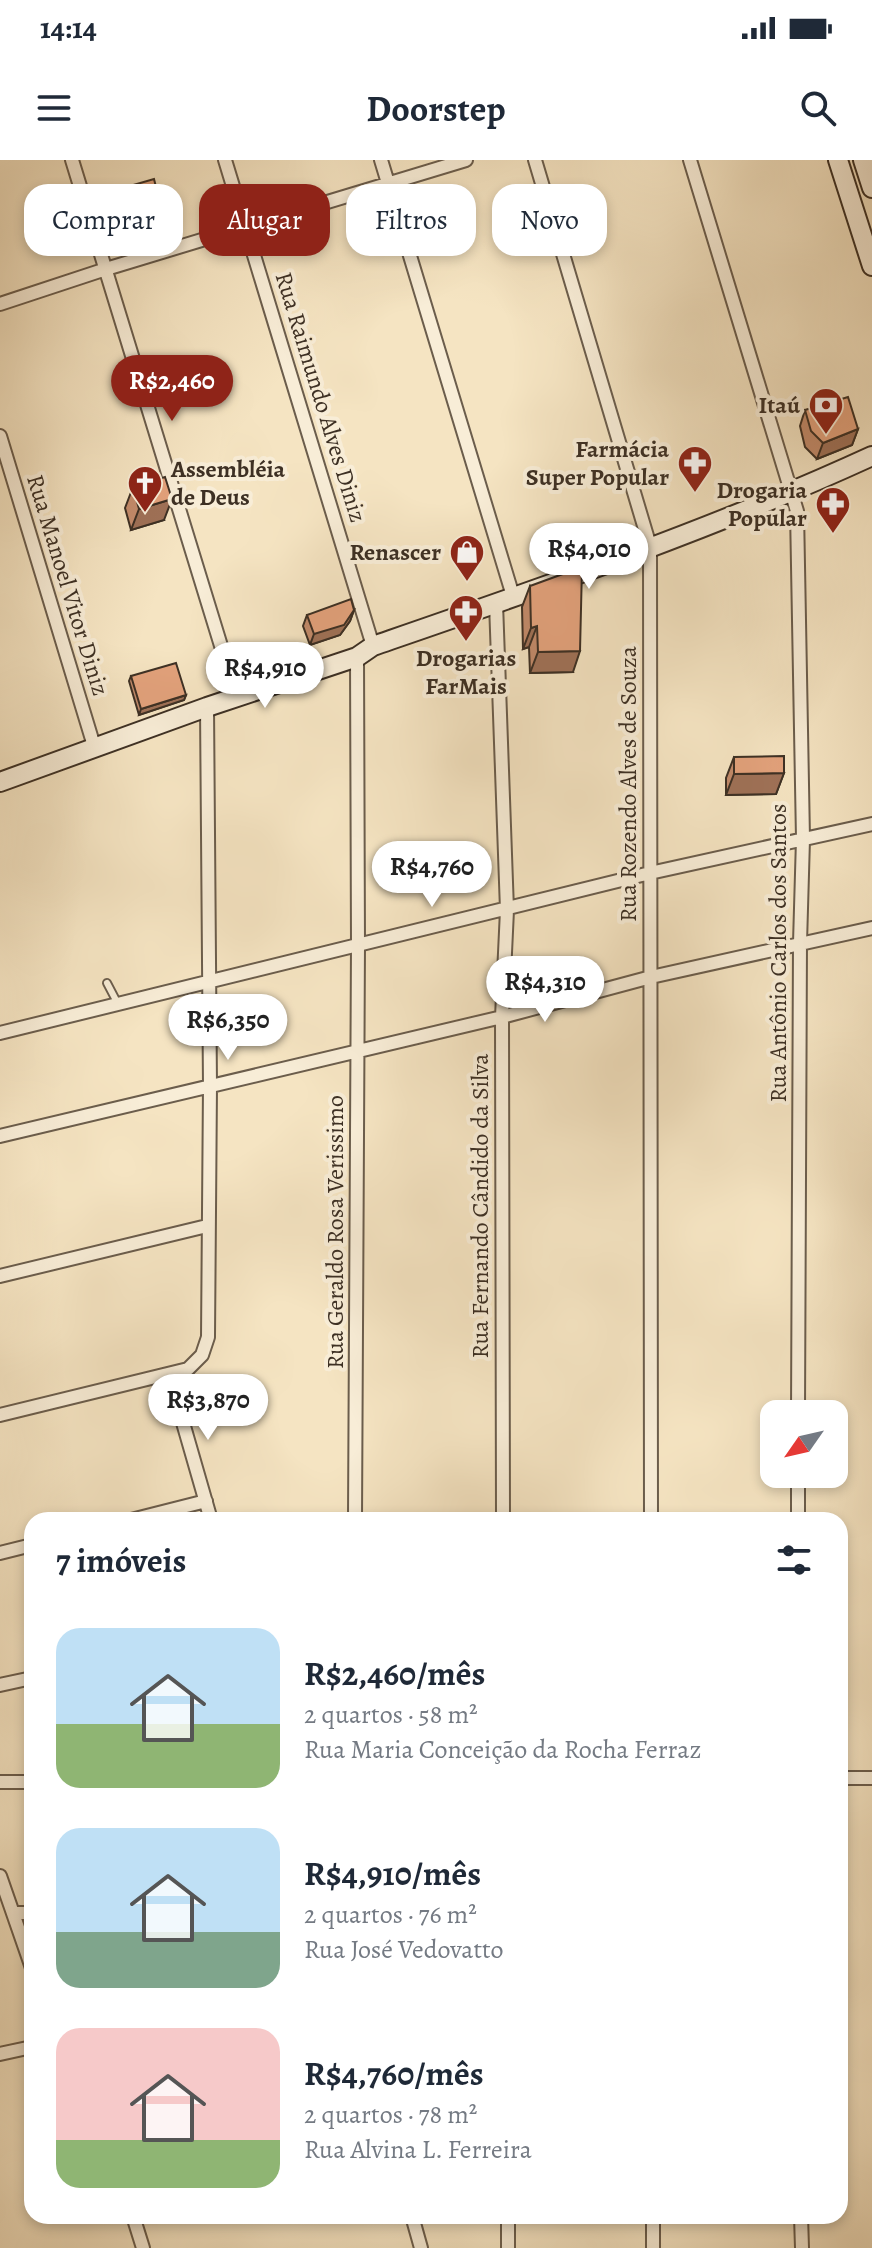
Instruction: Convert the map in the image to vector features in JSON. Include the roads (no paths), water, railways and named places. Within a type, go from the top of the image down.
[{"type":"street","points":[[72,160],[237,698]]},
{"type":"street","name":"Rua Raimundo Alves Diniz","points":[[225,160],[232,184]]},
{"type":"street","name":"Rua Fernando Cândido da Silva","points":[[381,160],[388,184]]},
{"type":"street","points":[[388,184],[466,160]]},
{"type":"street","name":"Rua Rozendo Alves de Souza","points":[[535,160],[650,546],[651,1512]]},
{"type":"street","name":"Rua Antônio Carlos dos Santos","points":[[690,160],[797,511],[803,839],[798,1400]]},
{"type":"street","points":[[838,160],[872,266]]},
{"type":"street","points":[[863,160],[872,188]]},
{"type":"street","points":[[0,304],[199,242]]},
{"type":"street","name":"Rua Raimundo Alves Diniz","points":[[255,256],[373,646]]},
{"type":"street","name":"Rua Fernando Cândido da Silva","points":[[408,256],[505,600],[507,910],[502,1017],[503,1512]]},
{"type":"street","name":"Rua Manoel Vitor Diniz","points":[[0,436],[94,746]]},
{"type":"street","points":[[0,782],[94,746],[357,657],[373,646],[793,493],[872,456]]},
{"type":"street","name":"Rua Geraldo Rosa Verissimo","points":[[355,1512],[357,657]]},
{"type":"street","points":[[0,1415],[188,1369],[202,1355],[208,1337],[207,707]]},
{"type":"street","points":[[0,1033],[650,873],[872,824]]},
{"type":"street","points":[[0,1136],[502,1017],[651,977],[872,928]]},
{"type":"street","points":[[0,1276],[207,1226]]},
{"type":"street","points":[[169,1374],[209,1512]]},
{"type":"street","points":[[798,1488],[798,1512]]},
{"type":"street","points":[[163,1512],[206,1501]]},
{"type":"street","points":[[0,1553],[24,1547]]},
{"type":"street","points":[[0,1685],[24,1680]]},
{"type":"street","points":[[848,1778],[872,1778]]},
{"type":"street","points":[[0,1782],[24,1782]]},
{"type":"street","points":[[0,1876],[24,1945]]},
{"type":"street","points":[[13,1913],[24,1913]]},
{"type":"street","points":[[0,2054],[24,2049]]},
{"type":"street","points":[[136,2224],[143,2248]]},
{"type":"street","points":[[414,2224],[421,2248]]},
{"type":"street","points":[[508,2224],[508,2248]]},
{"type":"street","points":[[653,2224],[653,2248]]},
{"type":"street","points":[[801,2224],[802,2248]]},
{"type":"lane","points":[[107,983],[118,1004]]},
{"type":"place","name":"Itaú","points":[[826,436]]},
{"type":"place","name":"Farmácia Super Popular","points":[[695,494]]},
{"type":"place","name":"Assembléia de Deus","points":[[145,514]]},
{"type":"place","name":"Drogaria Popular","points":[[833,535]]},
{"type":"place","name":"Renascer","points":[[467,583]]},
{"type":"place","name":"Drogarias FarMais","points":[[466,643]]}]
